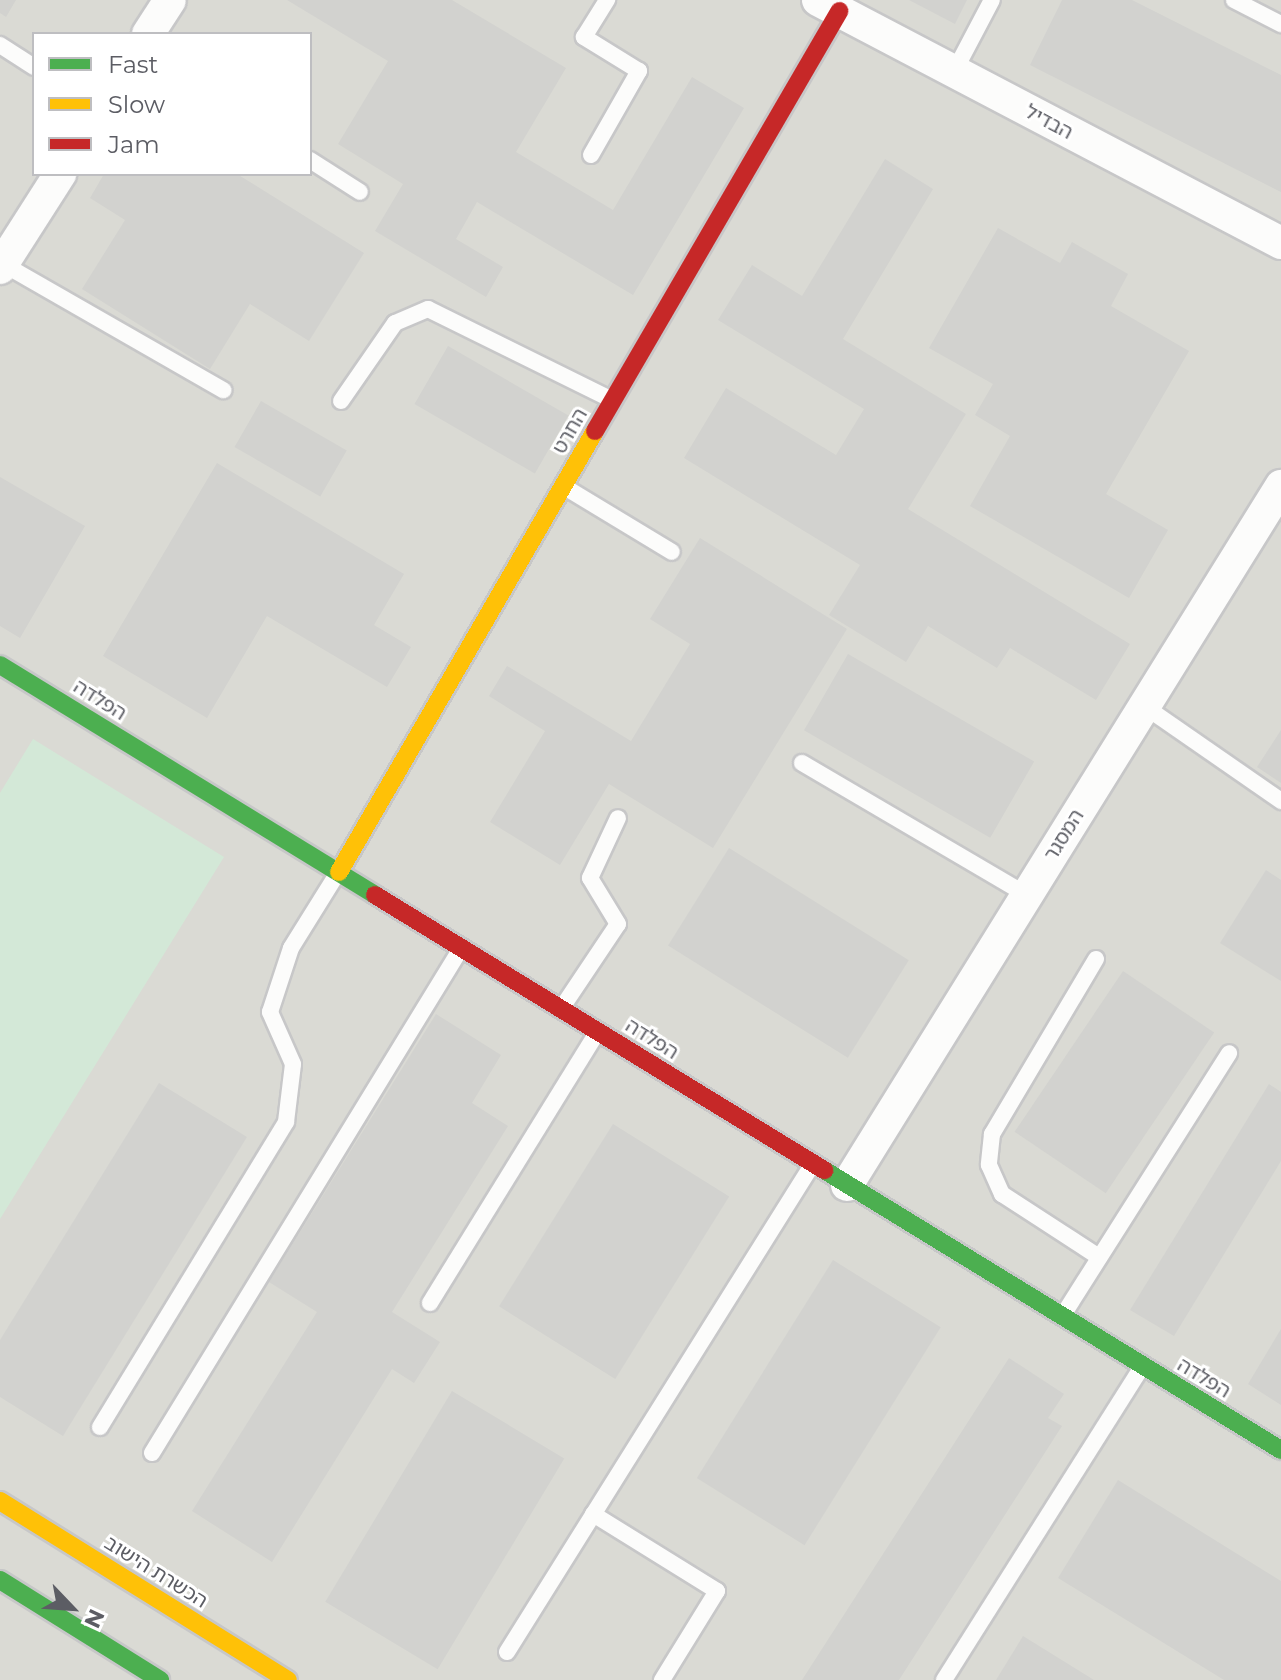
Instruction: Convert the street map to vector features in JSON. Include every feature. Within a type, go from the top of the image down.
[{"type":"street","points":[[149,32],[170,0]]},
{"type":"street","name":"הבדיל","points":[[828,6],[1281,243]]},
{"type":"street","name":"החרט","points":[[339,872],[613,400],[828,6]]},
{"type":"street","points":[[1,266],[59,176]]},
{"type":"street","name":"המסגר","points":[[847,1185],[1281,486]]},
{"type":"street","name":"הפלדה","points":[[0,665],[1281,1450]]},
{"type":"street","name":"הכשרת הישוב","points":[[0,1501],[288,1680]]},
{"type":"street","points":[[0,1580],[160,1680]]},
{"type":"lane","points":[[591,155],[639,71],[584,37],[607,0]]},
{"type":"lane","points":[[954,72],[992,0]]},
{"type":"lane","points":[[1237,1],[1281,24]]},
{"type":"lane","points":[[0,45],[32,66]]},
{"type":"lane","points":[[312,161],[360,192]]},
{"type":"lane","points":[[1,266],[223,390]]},
{"type":"lane","points":[[341,401],[395,323],[428,309],[613,400]]},
{"type":"lane","points":[[563,486],[672,552]]},
{"type":"lane","points":[[1144,706],[1281,801]]},
{"type":"lane","points":[[802,763],[1027,895]]},
{"type":"lane","points":[[561,1009],[618,924],[590,878],[618,818]]},
{"type":"lane","points":[[100,1427],[286,1122],[293,1064],[270,1012],[291,948],[339,872]]},
{"type":"lane","points":[[152,1453],[461,947]]},
{"type":"lane","points":[[1096,959],[992,1134],[989,1165],[1002,1194],[1099,1257]]},
{"type":"lane","points":[[430,1303],[598,1031]]},
{"type":"lane","points":[[1062,1316],[1229,1053]]},
{"type":"lane","points":[[507,1652],[813,1163]]},
{"type":"lane","points":[[944,1680],[1143,1366]]},
{"type":"lane","points":[[593,1514],[717,1591],[662,1680]]},
{"type":"shaded area","points":[[0,0],[1281,0],[1281,1680],[0,1680]]},
{"type":"green space","points":[[33,739],[224,857],[0,1219],[0,793]]},
{"type":"building","points":[[0,0],[16,0],[6,17],[0,13]]},
{"type":"building","points":[[287,0],[452,0],[566,68],[516,152],[613,210],[692,77],[744,108],[633,295],[477,202],[456,239],[503,267],[486,297],[375,231],[403,184],[338,144],[388,61]]},
{"type":"building","points":[[909,0],[967,0],[955,24]]},
{"type":"building","points":[[1062,0],[1132,0],[1281,75],[1281,192],[1030,65]]},
{"type":"building","points":[[885,159],[933,189],[843,339],[966,414],[908,509],[1130,644],[1096,700],[1010,648],[997,668],[928,626],[906,662],[829,615],[860,565],[684,458],[726,388],[836,455],[864,409],[718,320],[752,265],[802,296]]},
{"type":"building","points":[[103,176],[240,176],[364,253],[309,341],[250,304],[210,369],[82,289],[125,220],[90,198]]},
{"type":"building","points":[[998,228],[1060,263],[1072,242],[1128,274],[1111,306],[1189,351],[1106,494],[1168,530],[1129,598],[970,506],[1010,436],[975,415],[993,384],[929,348]]},
{"type":"building","points":[[448,346],[568,416],[535,474],[414,404]]},
{"type":"building","points":[[261,401],[347,450],[320,496],[234,447]]},
{"type":"building","points":[[217,463],[404,574],[374,625],[411,647],[387,687],[267,616],[207,718],[103,656]]},
{"type":"building","points":[[0,477],[85,526],[20,638],[0,626]]},
{"type":"building","points":[[700,538],[847,629],[713,848],[609,784],[560,865],[490,822],[545,731],[489,696],[507,666],[631,741],[690,644],[650,619]]},
{"type":"building","points":[[848,654],[1034,762],[990,838],[804,730]]},
{"type":"building","points":[[1281,730],[1281,783],[1257,767]]},
{"type":"building","points":[[729,848],[909,960],[848,1058],[668,946]]},
{"type":"building","points":[[1266,870],[1281,880],[1281,981],[1220,943]]},
{"type":"building","points":[[1123,971],[1214,1033],[1106,1193],[1015,1132]]},
{"type":"building","points":[[436,1014],[501,1055],[472,1103],[508,1126],[392,1312],[440,1342],[414,1383],[392,1369],[272,1562],[192,1511],[317,1312],[269,1282]]},
{"type":"building","points":[[159,1083],[247,1137],[63,1436],[0,1397],[0,1340]]},
{"type":"building","points":[[1269,1084],[1281,1092],[1281,1161],[1174,1336],[1130,1310]]},
{"type":"building","points":[[613,1124],[729,1197],[615,1379],[499,1306]]},
{"type":"building","points":[[833,1260],[941,1327],[805,1545],[697,1478]]},
{"type":"building","points":[[1281,1329],[1281,1405],[1248,1384]]},
{"type":"building","points":[[1009,1358],[1064,1394],[1048,1418],[1062,1426],[899,1680],[802,1680]]},
{"type":"building","points":[[452,1391],[564,1458],[438,1669],[325,1602]]},
{"type":"building","points":[[1118,1480],[1281,1581],[1281,1680],[1224,1680],[1058,1578]]},
{"type":"building","points":[[1023,1636],[1094,1680],[996,1680]]},
{"type":"traffic: fast","points":[[0,665],[375,895]]},
{"type":"traffic: fast","points":[[824,1170],[1281,1450]]},
{"type":"traffic: fast","points":[[0,1580],[160,1680]]},
{"type":"traffic: slow","points":[[339,872],[595,431]]},
{"type":"traffic: slow","points":[[0,1501],[288,1680]]},
{"type":"traffic: jam","points":[[595,431],[839,11]]},
{"type":"traffic: jam","points":[[375,895],[824,1170]]}]
